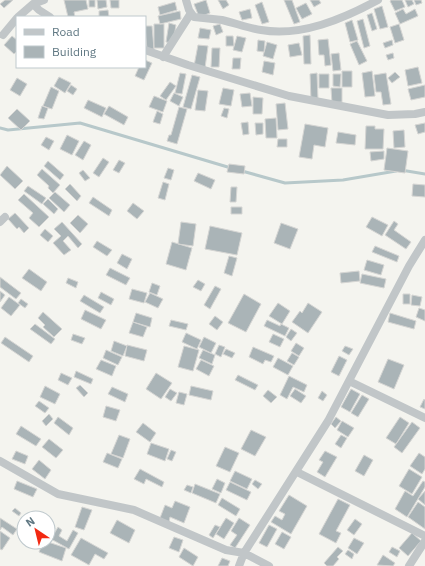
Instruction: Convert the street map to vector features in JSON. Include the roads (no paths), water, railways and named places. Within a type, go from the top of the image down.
[{"type":"street","points":[[20,16],[33,4],[44,0]]},
{"type":"street","points":[[186,0],[194,17],[222,20],[261,30],[284,32],[314,27],[356,12],[378,0]]},
{"type":"street","points":[[33,4],[49,16]]},
{"type":"street","points":[[163,57],[191,13]]},
{"type":"street","points":[[3,35],[16,20]]},
{"type":"street","points":[[146,50],[289,96],[388,115],[425,112]]},
{"type":"street","points":[[239,566],[244,553],[328,421],[409,266],[425,240]]},
{"type":"street","points":[[349,381],[425,418]]},
{"type":"street","points":[[0,461],[58,494],[134,510],[226,550],[244,553],[269,566]]},
{"type":"street","points":[[296,472],[425,536]]},
{"type":"street","points":[[408,566],[425,541]]},
{"type":"waterway","points":[[0,128],[8,130],[80,123],[231,168]]},
{"type":"waterway","points":[[401,170],[425,174]]},
{"type":"waterway","points":[[242,171],[285,183],[343,180],[396,171]]}]
